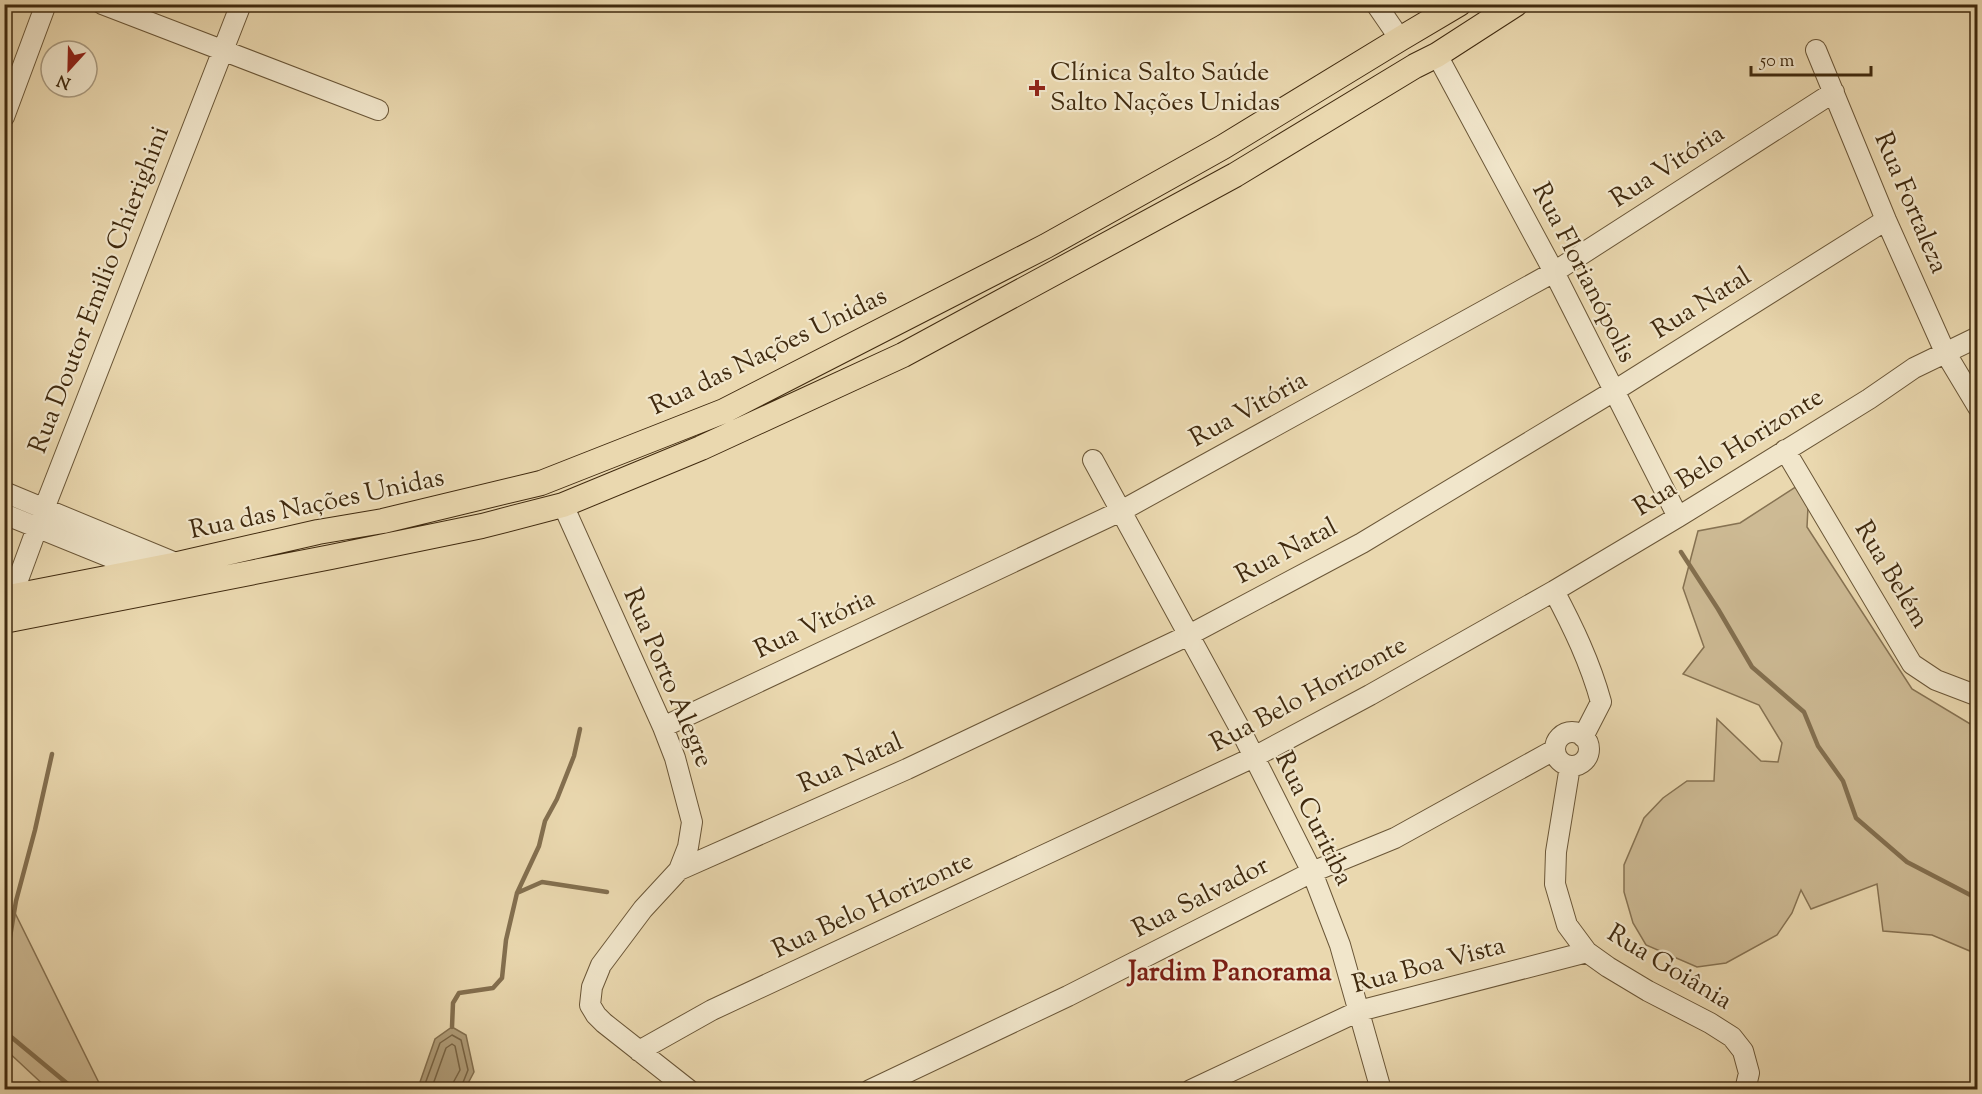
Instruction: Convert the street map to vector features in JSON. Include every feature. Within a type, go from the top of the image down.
[{"type":"main road","name":"Rua das Nações Unidas","points":[[8,597],[178,564],[318,532],[383,521],[541,483],[724,411],[1046,246],[1223,147],[1459,4]]},
{"type":"main road","name":"Rua das Nações Unidas","points":[[155,592],[482,526],[563,505],[701,448],[903,355],[1235,175],[1437,55],[1516,4]]},
{"type":"main road","points":[[1223,147],[1232,155],[1235,175]]},
{"type":"main road","points":[[701,448],[684,448],[679,440],[685,433],[724,411]]},
{"type":"main road","points":[[4,621],[155,592]]},
{"type":"street","points":[[4,117],[46,4]]},
{"type":"street","points":[[102,4],[378,110]]},
{"type":"street","name":"Rua Doutor Emilio Chierighini","points":[[8,597],[41,518],[241,4]]},
{"type":"street","points":[[1376,4],[1400,39]]},
{"type":"street","name":"Rua Fortaleza","points":[[1816,50],[1886,220],[1945,352],[1977,407]]},
{"type":"street","name":"Rua Florianópolis","points":[[1437,55],[1554,272],[1678,517]]},
{"type":"street","name":"Rua Vitória","points":[[663,727],[1121,511],[1554,272],[1834,92]]},
{"type":"street","name":"Rua Natal","points":[[679,870],[907,769],[1189,635],[1362,543],[1614,391],[1886,220]]},
{"type":"street","name":"Rua Belo Horizonte","points":[[639,1051],[712,1010],[1254,757],[1370,695],[1554,591],[1869,399],[1914,368],[1977,338]]},
{"type":"street","name":"Rua Belém","points":[[1785,450],[1912,664],[1936,680],[1977,696]]},
{"type":"street","name":"Rua Curitiba","points":[[1093,460],[1254,757],[1312,872],[1340,945],[1381,1089]]},
{"type":"street","points":[[4,492],[41,518],[142,570],[155,592]]},
{"type":"street","name":"Rua Porto Alegre","points":[[563,505],[663,727],[675,758],[692,822],[688,847],[679,870],[624,933],[602,965],[592,987],[590,1005],[596,1015],[689,1089]]},
{"type":"street","points":[[4,514],[41,518],[178,564],[186,586]]},
{"type":"street","points":[[1554,591],[1583,647],[1601,702],[1583,737]]},
{"type":"street","points":[[1571,732],[1583,737],[1587,740],[1589,748],[1588,757],[1582,764],[1564,765],[1557,759],[1554,750],[1556,741],[1562,734],[1571,732]]},
{"type":"street","name":"Rua Salvador","points":[[870,1089],[1068,996],[1312,872],[1395,838],[1554,750]]},
{"type":"street","name":"Rua Goiânia","points":[[1570,766],[1556,852],[1555,884],[1567,925],[1587,952],[1634,982],[1732,1037],[1743,1051],[1748,1081]]},
{"type":"street","name":"Rua Boa Vista","points":[[1191,1089],[1359,1011],[1587,952]]},
{"type":"shaded area","points":[[1797,486],[1808,507],[1807,527],[1912,689],[1977,728],[1977,954],[1932,935],[1883,931],[1877,884],[1811,909],[1801,890],[1792,913],[1777,935],[1726,963],[1697,967],[1646,945],[1633,923],[1624,892],[1624,865],[1644,818],[1663,798],[1687,781],[1714,781],[1717,719],[1761,761],[1778,762],[1782,743],[1759,705],[1683,674],[1704,647],[1683,588],[1698,531],[1740,523]]},
{"type":"shaded area","points":[[4,910],[14,911],[102,1089],[48,1089],[5,1049]]},
{"type":"water","points":[[452,1027],[466,1035],[474,1072],[465,1089],[414,1089],[420,1082],[435,1039]]},
{"type":"waterway","points":[[1681,552],[1752,667],[1804,712],[1818,746],[1843,781],[1856,818],[1907,862],[1978,899]]},
{"type":"waterway","points":[[452,1027],[453,1003],[459,993],[493,988],[502,978],[506,940],[517,893],[539,846],[545,821],[557,799],[574,756],[580,729]]},
{"type":"waterway","points":[[4,973],[16,901],[52,754]]},
{"type":"waterway","points":[[517,893],[542,882],[607,892]]},
{"type":"waterway","points":[[4,1031],[75,1090]]},
{"type":"place","name":"Clínica Salto Saúde Salto Nações Unidas","points":[[1037,88]]},
{"type":"district","name":"Jardim Panorama","points":[[1230,973]]}]
